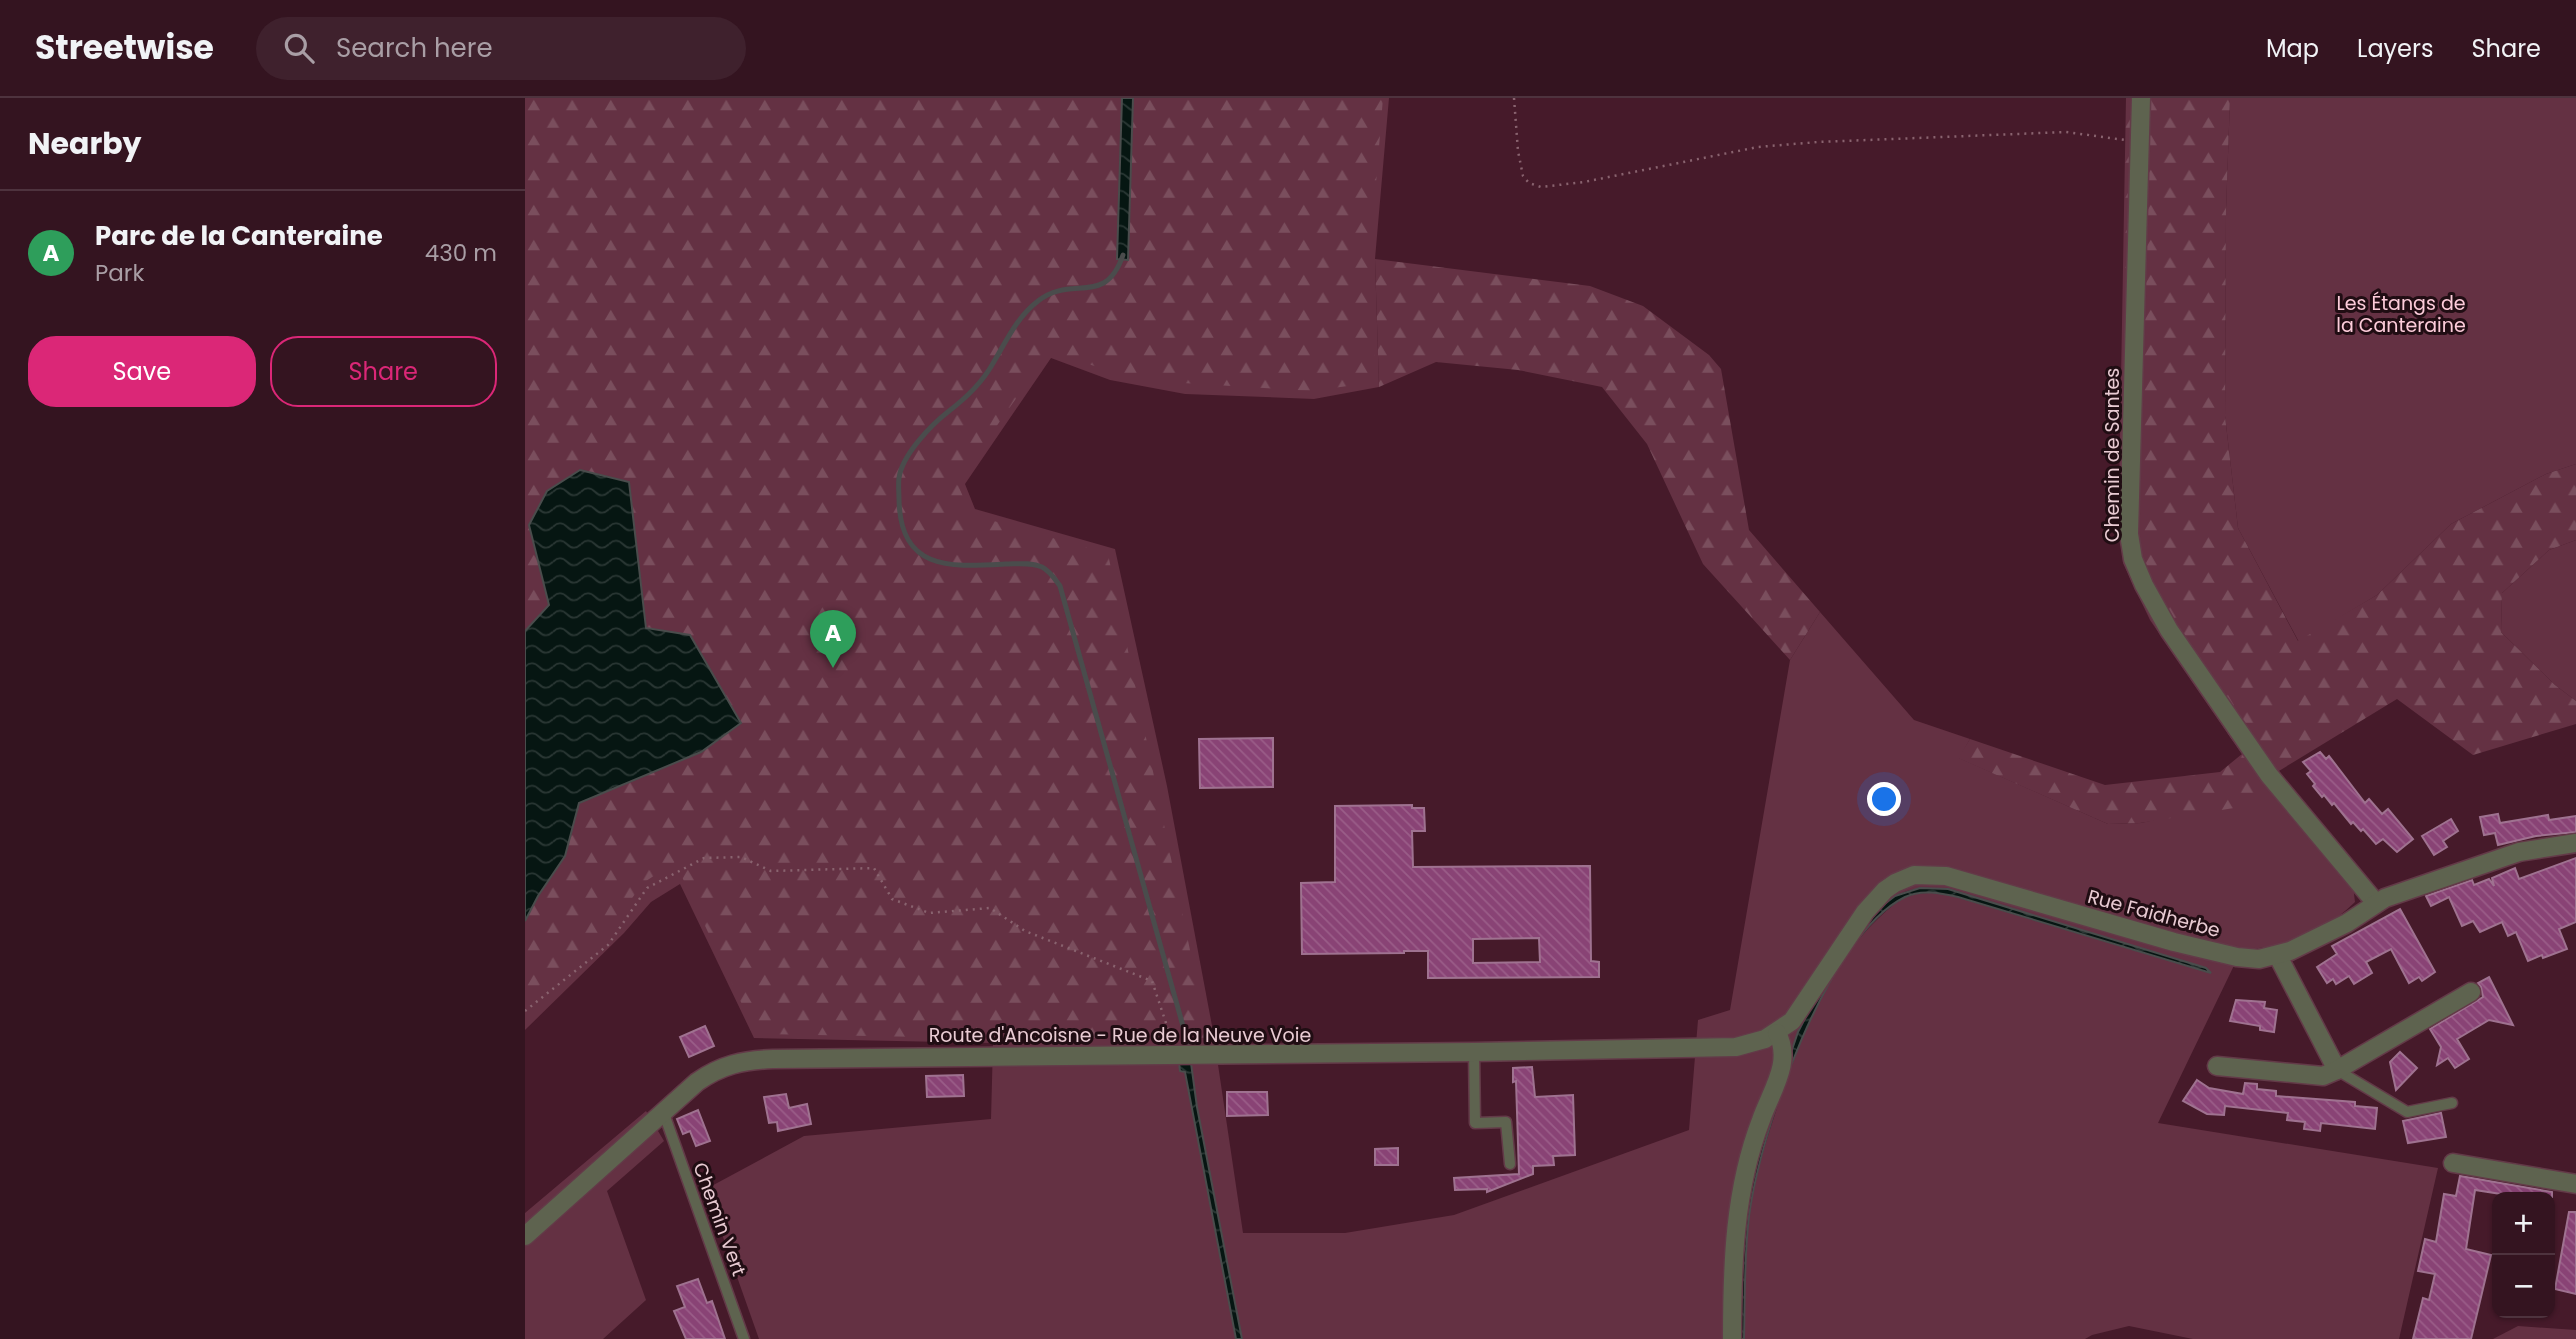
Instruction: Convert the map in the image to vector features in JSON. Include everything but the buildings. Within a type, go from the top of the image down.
[{"type":"street","name":"Chemin de Santes","points":[[2141,98],[2130,520],[2133,559],[2169,630],[2269,775],[2375,902]]},
{"type":"street","name":"Rue Faidherbe","points":[[1777,1033],[1799,1012],[1865,912],[1895,883],[1914,875],[1946,876],[2225,955],[2250,959],[2278,956],[2339,927],[2375,902],[2504,856],[2545,846],[2576,843]]},
{"type":"street","points":[[2278,956],[2337,1070]]},
{"type":"street","points":[[2217,1066],[2316,1077],[2337,1070],[2471,992]]},
{"type":"street","points":[[1732,1339],[1738,1211],[1754,1138],[1783,1065],[1784,1050],[1777,1033]]},
{"type":"street","name":"Route d'Ancoisne - Rue de la Neuve Voie","points":[[525,1236],[663,1111],[714,1070],[734,1062],[758,1059],[1720,1049],[1757,1043],[1777,1033]]},
{"type":"street","points":[[2453,1163],[2576,1184]]},
{"type":"lane","points":[[1474,1052],[1475,1123],[1506,1122],[1510,1164]]},
{"type":"lane","points":[[2337,1070],[2407,1112],[2452,1103]]},
{"type":"lane","name":"Chemin Vert","points":[[663,1111],[744,1339]]},
{"type":"path","points":[[1514,98],[1518,151],[1523,176],[1529,183],[1541,187],[1584,182],[1758,147],[1818,142],[2066,132],[2139,141]]},
{"type":"path","points":[[525,1011],[608,945],[647,888],[703,858],[741,857],[771,871],[874,869],[892,899],[929,913],[990,908],[1025,932],[1152,981],[1177,1055]]},
{"type":"green space","points":[[525,98],[1389,98],[1375,259],[1379,387],[1314,399],[1185,394],[1110,380],[1051,358],[965,484],[975,509],[1115,549],[1167,786],[1213,1031],[1243,1233],[1345,1233],[1454,1215],[1689,1130],[1698,1020],[1730,1010],[1790,660],[1820,612],[1914,720],[1970,739],[1959,758],[2108,824],[2141,823],[2274,793],[2353,886],[2355,902],[2316,931],[2273,945],[2241,951],[2158,1123],[2438,1168],[2399,1339],[2193,1339],[2129,1326],[2085,1339],[1744,1339],[1746,1247],[1751,1203],[1764,1148],[1786,1082],[1806,1029],[1831,979],[1864,934],[1895,904],[1905,897],[1918,894],[1946,894],[2210,973],[2206,968],[1948,889],[1920,888],[1895,896],[1873,913],[1839,959],[1798,1032],[1751,1171],[1738,1339],[759,1339],[706,1189],[804,1136],[991,1119],[993,1043],[754,1038],[680,884],[651,902],[624,933],[525,1030]]},
{"type":"green space","points":[[525,98],[1122,98],[1117,258],[1128,259],[1133,98],[1383,98],[1370,257],[1376,382],[1312,391],[1183,383],[1114,372],[1049,352],[957,482],[970,514],[1108,554],[1209,1042],[756,1034],[675,862],[643,883],[606,934],[525,999],[525,921],[565,856],[579,803],[701,752],[646,628],[629,482],[529,525],[549,605],[525,631]]},
{"type":"green space","points":[[2126,98],[2230,98],[2226,211],[2225,416],[2238,528],[2298,641],[2377,595],[2451,524],[2546,474],[2576,464],[2576,540],[2549,550],[2502,593],[2501,632],[2555,685],[2576,701],[2576,724],[2473,755],[2397,699],[2264,780],[2274,793],[2259,804],[2140,823],[2108,824],[1958,758],[1970,739],[2105,785],[2220,772],[2242,754],[2150,620],[2123,563],[2119,494]]},
{"type":"green space","name":"Les Étangs de la Canteraine","points":[[2230,98],[2576,98],[2576,464],[2546,474],[2451,524],[2377,595],[2299,642],[2238,528],[2225,416],[2226,211]]},
{"type":"green space","points":[[1375,259],[1590,286],[1643,306],[1709,355],[1721,369],[1749,530],[1820,612],[1790,660],[1703,564],[1647,444],[1602,387],[1518,370],[1436,362],[1379,387]]},
{"type":"green space","points":[[2576,540],[2576,701],[2555,685],[2501,632],[2502,593],[2549,550]]},
{"type":"green space","points":[[646,1111],[664,1141],[607,1191],[646,1300],[603,1339],[525,1339],[525,1213]]},
{"type":"green space","points":[[2518,1326],[2576,1330],[2576,1339],[2493,1339]]},
{"type":"water","points":[[1122,98],[1133,98],[1128,260],[1117,259]]},
{"type":"water","points":[[580,470],[629,482],[646,628],[690,635],[741,723],[701,752],[579,803],[565,856],[525,921],[525,631],[549,605],[529,525],[547,491]]},
{"type":"water","points":[[1920,888],[1948,889],[2206,968],[2211,973],[1945,894],[1924,892],[1905,897],[1876,918],[1849,951],[1824,993],[1782,1088],[1767,1136],[1749,1216],[1745,1262],[1744,1339],[1738,1339],[1739,1276],[1751,1171],[1798,1032],[1817,995],[1873,913],[1895,896]]},
{"type":"water","points":[[1179,1063],[1191,1063],[1242,1339],[1236,1339],[1185,1072],[1180,1071]]},
{"type":"waterway","points":[[1123,255],[1116,271],[1107,281],[1097,286],[1051,293],[1023,315],[988,372],[911,450],[901,469],[899,499],[902,523],[908,540],[918,552],[932,560],[965,565],[1033,564],[1052,575],[1060,586],[1188,1044]]},
{"type":"place","name":"Parc de la Canteraine","points":[[833,668]]}]
